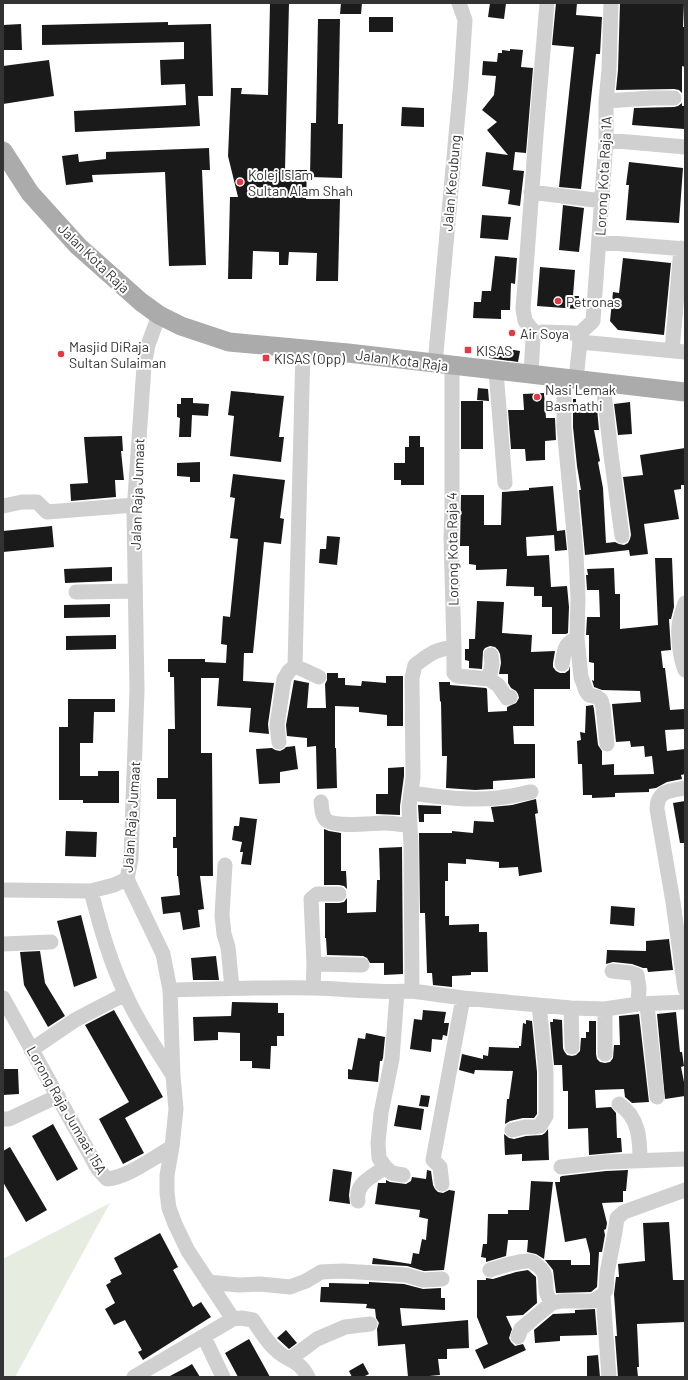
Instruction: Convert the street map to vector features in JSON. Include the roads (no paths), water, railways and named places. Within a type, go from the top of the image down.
[{"type":"main road","name":"Jalan Kota Raja","points":[[3,151],[30,193],[78,246],[141,302],[159,315],[181,326],[229,342],[496,370],[685,392]]},
{"type":"street","name":"Jalan Kecubung","points":[[443,365],[465,20],[459,3]]},
{"type":"street","points":[[536,334],[525,321],[523,309],[547,3]]},
{"type":"street","name":"Lorong Kota Raja 1A","points":[[579,338],[593,321],[606,140],[606,101],[609,70],[611,3]]},
{"type":"street","points":[[606,101],[674,98]]},
{"type":"street","points":[[606,140],[685,142]]},
{"type":"street","points":[[531,192],[602,201]]},
{"type":"street","points":[[531,374],[533,338],[536,334],[542,332],[574,334],[579,338],[679,352],[683,248],[599,242]]},
{"type":"street","name":"Jalan Raja Jumaat","points":[[159,315],[148,345],[144,366],[135,505],[137,690],[136,739],[131,859],[127,879],[163,954],[170,990],[173,1076],[176,1109],[167,1175],[169,1208],[188,1251],[233,1319]]},
{"type":"street","points":[[579,338],[570,379],[564,427],[576,554],[578,598],[577,638],[581,678],[589,695],[600,700],[603,707],[607,744]]},
{"type":"street","points":[[279,742],[277,725],[284,679],[289,671],[295,666],[303,349]]},
{"type":"street","name":"Lorong Kota Raja 4","points":[[443,365],[452,510],[450,537],[454,673],[457,676],[488,679]]},
{"type":"street","points":[[496,370],[505,483]]},
{"type":"street","points":[[603,382],[622,536]]},
{"type":"street","points":[[3,506],[22,502],[37,502],[47,512],[135,505]]},
{"type":"street","points":[[76,592],[135,591]]},
{"type":"street","points":[[685,603],[679,636],[685,670]]},
{"type":"street","points":[[562,664],[564,651],[568,642],[577,638]]},
{"type":"street","points":[[412,991],[409,807],[412,792],[414,740],[412,678],[415,665],[434,651],[454,648]]},
{"type":"street","points":[[491,655],[492,664],[488,679],[498,685],[508,698],[510,698]]},
{"type":"street","points":[[295,666],[319,677]]},
{"type":"street","points":[[685,788],[662,793],[657,803],[657,809],[679,901],[685,989]]},
{"type":"street","points":[[412,792],[450,798],[476,799],[499,798],[531,792]]},
{"type":"street","points":[[322,802],[322,813],[325,819],[331,822],[344,825],[387,823],[409,825]]},
{"type":"street","points":[[225,865],[222,915],[224,934],[228,948],[227,984]]},
{"type":"street","points":[[3,890],[91,891],[114,885],[127,879]]},
{"type":"street","points":[[91,891],[102,934],[125,994],[136,1016],[173,1076]]},
{"type":"street","points":[[314,976],[311,899],[317,894],[339,894]]},
{"type":"street","points":[[3,944],[51,942]]},
{"type":"street","points":[[170,990],[314,976],[362,965]]},
{"type":"street","points":[[612,971],[631,972],[637,975],[657,1097]]},
{"type":"street","points":[[314,976],[397,992],[412,991],[539,1006],[605,1009],[685,1002]]},
{"type":"street","points":[[397,992],[392,1059],[382,1112],[378,1143],[378,1158],[392,1173],[403,1175]]},
{"type":"street","points":[[31,1050],[75,1020],[125,994]]},
{"type":"street","name":"Lorong Raja Jumaat 15A","points":[[3,998],[98,1169],[107,1179],[115,1178],[124,1174],[172,1147]]},
{"type":"street","points":[[442,1184],[440,1167],[433,1160],[464,998]]},
{"type":"street","points":[[512,1130],[526,1127],[535,1128],[540,1126],[546,1116],[546,1072],[539,1006]]},
{"type":"street","points":[[571,1008],[572,1047]]},
{"type":"street","points":[[605,1009],[605,1054]]},
{"type":"street","points":[[3,1119],[9,1119],[58,1096]]},
{"type":"street","points":[[619,1104],[632,1116],[636,1125],[640,1141],[640,1161]]},
{"type":"street","points":[[561,1167],[605,1162],[685,1159]]},
{"type":"street","points":[[358,1201],[357,1194],[362,1183],[385,1166]]},
{"type":"street","points":[[518,1337],[521,1329],[552,1303],[562,1301],[592,1301],[603,1294],[606,1290],[609,1262],[617,1218],[619,1215],[627,1210],[685,1190]]},
{"type":"street","points":[[490,1270],[528,1260],[535,1264],[544,1273],[545,1291],[547,1298],[552,1303]]},
{"type":"street","points":[[208,1282],[290,1287],[306,1281],[321,1272],[343,1271],[406,1275],[423,1280],[442,1279]]},
{"type":"street","points":[[603,1294],[610,1377]]},
{"type":"street","points":[[134,1377],[233,1319],[242,1318],[253,1320],[276,1350],[284,1357],[302,1366],[308,1377]]},
{"type":"street","points":[[290,1359],[317,1339],[345,1327],[370,1324]]},
{"type":"street","points":[[204,1337],[223,1377]]},
{"type":"place","name":"Kolej Islam Sultan Alam Shah","points":[[240,182]]},
{"type":"place","name":"Petronas","points":[[558,301]]},
{"type":"place","name":"Air Soya","points":[[512,333]]},
{"type":"place","name":"KISAS","points":[[468,350]]},
{"type":"place","name":"Masjid DiRaja Sultan Sulaiman","points":[[61,354]]},
{"type":"place","name":"KISAS (Opp)","points":[[266,358]]},
{"type":"place","name":"Nasi Lemak Basmathi","points":[[537,397]]}]
